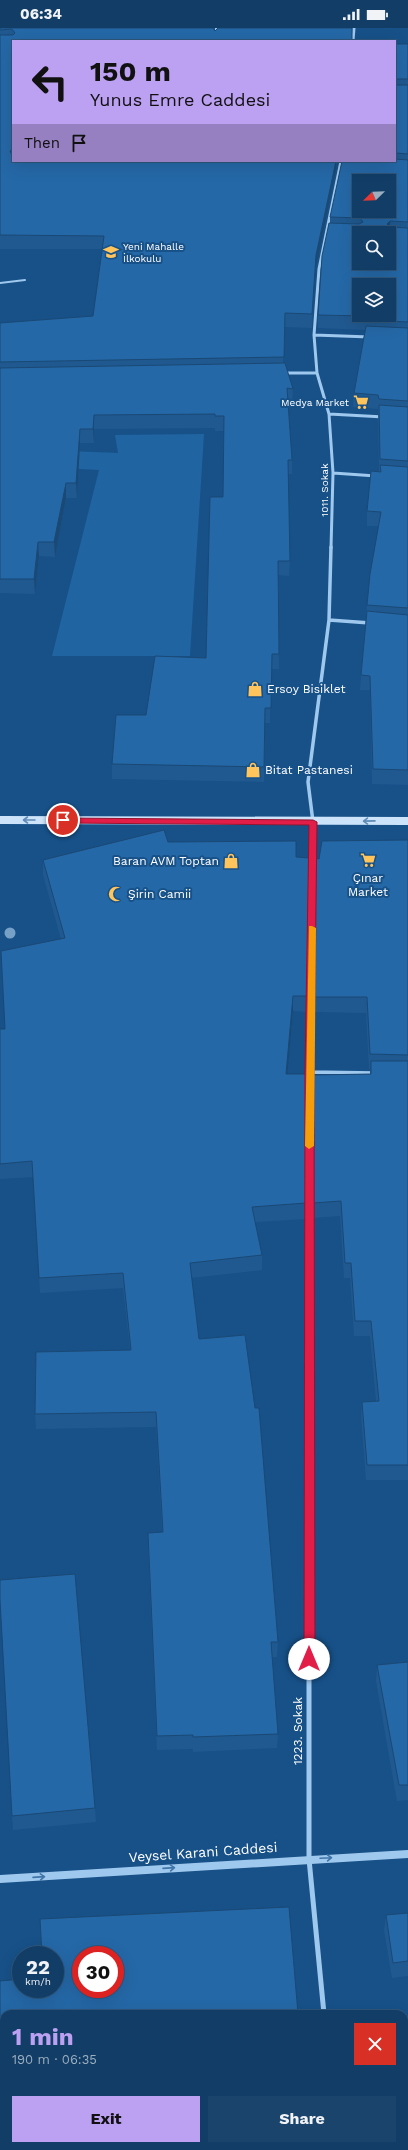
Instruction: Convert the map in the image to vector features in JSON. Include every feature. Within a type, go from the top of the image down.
[{"type":"main road","points":[[0,820],[313,822],[408,821]]},
{"type":"street","points":[[353,40],[354,28]]},
{"type":"street","name":"1011. Sokak","points":[[313,822],[308,782],[329,620],[333,473],[329,414],[317,373],[314,335],[319,269],[341,162]]},
{"type":"street","points":[[332,167],[347,167]]},
{"type":"street","points":[[326,233],[332,234]]},
{"type":"street","points":[[314,335],[377,338]]},
{"type":"street","points":[[278,374],[317,373]]},
{"type":"street","points":[[329,414],[392,417]]},
{"type":"street","points":[[333,473],[378,476]]},
{"type":"street","points":[[329,620],[376,623]]},
{"type":"street","name":"1223. Sokak","points":[[313,822],[309,1072],[309,1859],[324,2010]]},
{"type":"street","points":[[309,1072],[378,1073]]},
{"type":"street","name":"Veysel Karani Caddesi","points":[[0,1879],[408,1854]]},
{"type":"lane","points":[[215,40],[216,28]]},
{"type":"lane","points":[[0,283],[25,280]]},
{"type":"shaded area","points":[[204,434],[190,656],[52,656],[99,470],[44,467],[43,450],[118,453],[115,435]]},
{"type":"building","points":[[0,28],[213,28],[215,31],[218,28],[352,28],[352,40],[12,40],[12,150],[10,151],[12,155],[12,162],[336,162],[316,255],[312,314],[285,313],[284,357],[0,362],[0,323],[93,316],[104,236],[0,235],[0,35],[13,35],[15,33],[12,29],[0,30]]},
{"type":"building","points":[[396,44],[408,44],[408,79],[396,79]]},
{"type":"building","points":[[396,85],[408,85],[408,154],[396,153]]},
{"type":"building","points":[[396,159],[408,160],[408,222],[390,221],[387,224],[389,226],[352,226],[352,270],[396,270],[396,227],[408,228],[408,322],[396,321],[396,278],[352,278],[352,316],[318,315],[322,256],[329,223],[359,224],[363,222],[360,218],[396,218],[396,174],[352,174],[352,218],[330,217],[342,162],[396,162]]},
{"type":"building","points":[[366,326],[408,328],[408,401],[379,399],[378,395],[354,393]]},
{"type":"building","points":[[285,363],[293,389],[287,388],[292,460],[288,460],[290,561],[278,561],[279,654],[272,654],[271,708],[265,708],[264,767],[112,764],[116,715],[146,715],[155,656],[206,658],[210,497],[223,497],[224,416],[215,416],[215,414],[94,415],[93,429],[80,429],[76,483],[66,483],[54,542],[38,542],[34,579],[0,579],[0,368]]},
{"type":"building","points":[[379,405],[408,407],[408,461],[380,459]]},
{"type":"building","points":[[380,465],[408,467],[408,608],[367,605],[370,574],[381,512],[367,511],[371,471],[381,472]]},
{"type":"building","points":[[367,611],[408,615],[408,770],[373,769],[370,676],[361,675]]},
{"type":"building","points":[[164,830],[168,842],[296,841],[296,857],[309,858],[307,996],[293,996],[286,1074],[306,1074],[306,1203],[252,1207],[262,1255],[190,1263],[199,1339],[245,1335],[255,1408],[259,1408],[278,1642],[271,1642],[278,1734],[193,1737],[193,1735],[157,1736],[148,1533],[163,1532],[156,1412],[35,1414],[36,1352],[131,1350],[123,1273],[39,1278],[32,1161],[0,1164],[0,1029],[5,1029],[1,951],[65,938],[43,860]]},
{"type":"building","points":[[408,840],[408,1055],[370,1054],[367,997],[314,997],[316,858],[319,859],[322,841]]},
{"type":"building","points":[[371,1061],[408,1061],[408,1465],[367,1465],[362,1402],[379,1401],[371,1321],[355,1321],[351,1263],[345,1263],[341,1201],[313,1203],[313,1075],[371,1074]]},
{"type":"building","points":[[75,1574],[95,1808],[12,1816],[0,1580]]},
{"type":"building","points":[[408,1662],[408,1785],[399,1785],[377,1665]]},
{"type":"building","points":[[289,1907],[298,2010],[0,2010],[0,1981],[12,1980],[12,1998],[64,1998],[64,1946],[42,1946],[40,1919]]},
{"type":"building","points":[[408,1913],[408,1961],[393,1963],[386,1915]]},
{"type":"slow traffic","points":[[309,1146],[312,928]]},
{"type":"place","name":"Yeni Mahalle İlkokulu","points":[[111,252]]},
{"type":"place","name":"Medya Market","points":[[361,402]]},
{"type":"place","name":"Ersoy Bisiklet","points":[[255,689]]},
{"type":"place","name":"Bitat Pastanesi","points":[[253,770]]},
{"type":"place","name":"Çınar Market","points":[[368,860]]},
{"type":"place","name":"Baran AVM Toptan","points":[[231,861]]},
{"type":"place","name":"Şirin Camii","points":[[116,894]]},
{"type":"route","points":[[63,820],[313,822],[309,1072],[309,1659]]}]
